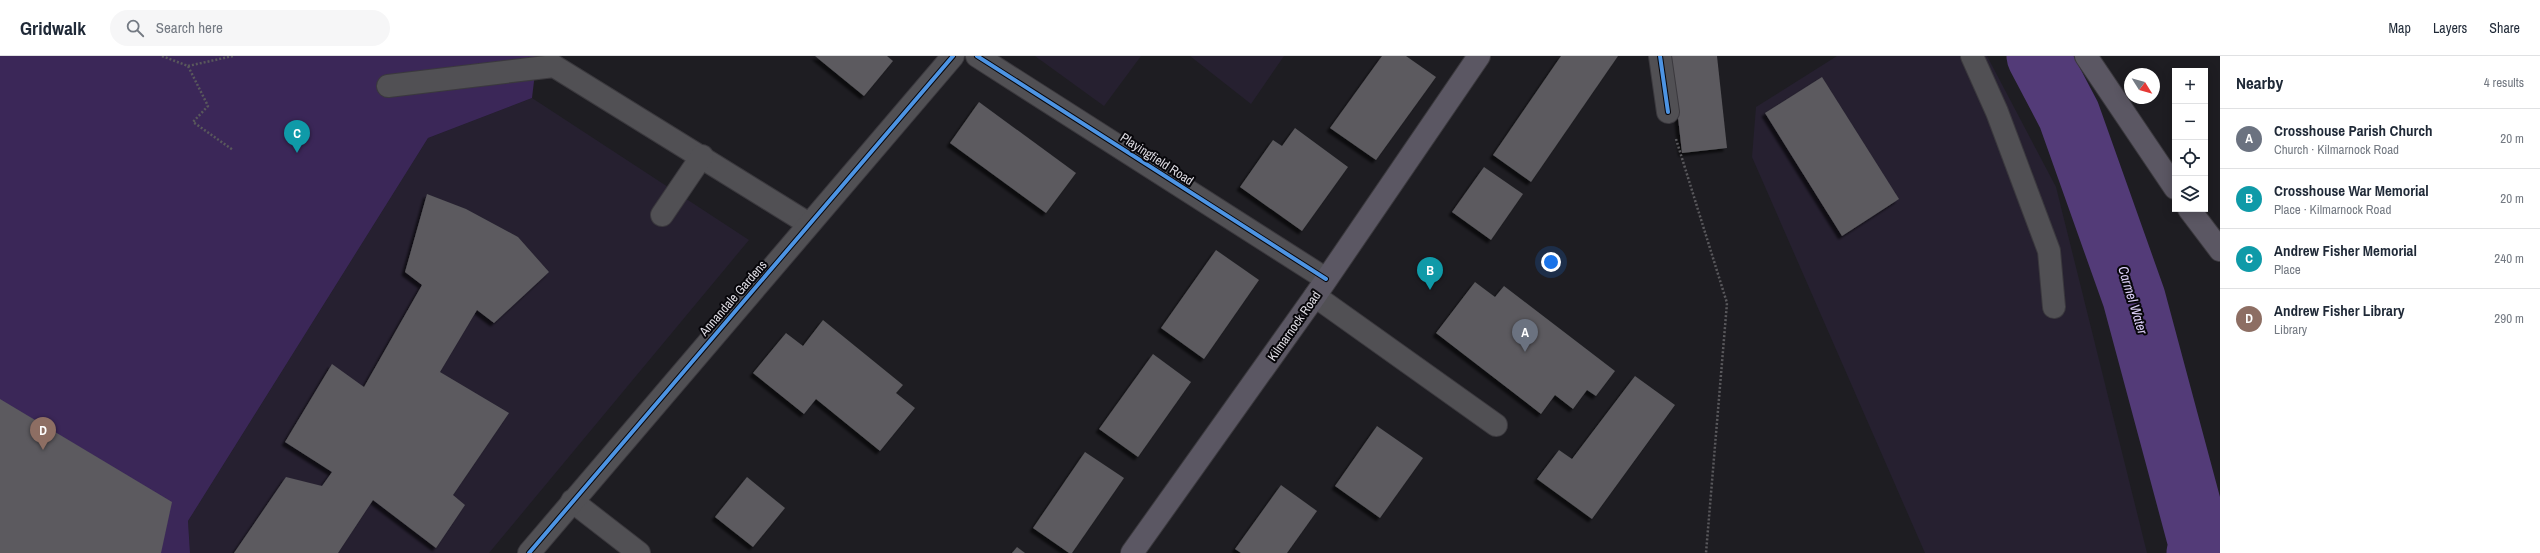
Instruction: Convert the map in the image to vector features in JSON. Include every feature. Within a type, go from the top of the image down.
[{"type":"main road","name":"Kilmarnock Road","points":[[1132,553],[1320,288],[1479,56]]},
{"type":"main road","points":[[2086,56],[2172,184]]},
{"type":"main road","points":[[2191,212],[2220,250]]},
{"type":"street","name":"Annandale Gardens","points":[[529,553],[953,56]]},
{"type":"street","name":"Playingfield Road","points":[[977,56],[1320,288],[1496,425]]},
{"type":"street","points":[[1660,56],[1668,112]]},
{"type":"street","points":[[1972,56],[1997,112],[2050,251],[2054,307]]},
{"type":"street","points":[[388,86],[554,66],[702,156],[809,224]]},
{"type":"street","points":[[662,215],[702,156]]},
{"type":"street","points":[[572,501],[639,553]]},
{"type":"path","points":[[162,56],[188,66],[233,56]]},
{"type":"path","points":[[188,66],[208,106],[193,122],[233,150]]},
{"type":"path","points":[[1668,112],[1727,303],[1706,553]]},
{"type":"shaded area","points":[[0,56],[537,56],[532,98],[428,138],[188,521],[190,553],[0,553]]},
{"type":"shaded area","points":[[1035,56],[1141,56],[1104,106]]},
{"type":"shaded area","points":[[1190,56],[1284,56],[1251,104]]},
{"type":"shaded area","points":[[1837,56],[1987,56],[2056,187],[2147,553],[1925,553],[1752,157],[1756,107]]},
{"type":"shaded area","points":[[532,98],[749,240],[489,553],[190,553],[188,521],[428,138]]},
{"type":"building","points":[[815,56],[887,56],[893,61],[864,96]]},
{"type":"building","points":[[1382,56],[1406,56],[1436,77],[1376,160],[1330,128]]},
{"type":"building","points":[[1561,56],[1618,56],[1531,182],[1493,155]]},
{"type":"building","points":[[1671,56],[1717,56],[1727,148],[1682,153]]},
{"type":"building","points":[[1822,77],[1899,199],[1842,236],[1765,113]]},
{"type":"building","points":[[979,102],[1076,173],[1046,213],[950,143]]},
{"type":"building","points":[[1295,128],[1348,167],[1302,231],[1240,187],[1273,140],[1282,146]]},
{"type":"building","points":[[1484,167],[1523,194],[1491,240],[1452,212]]},
{"type":"building","points":[[427,194],[466,209],[518,237],[549,272],[494,323],[477,310],[440,372],[509,413],[453,495],[465,505],[436,548],[373,500],[338,553],[234,553],[286,477],[322,486],[332,472],[285,442],[332,364],[364,387],[422,285],[405,272]]},
{"type":"building","points":[[1216,250],[1259,280],[1204,359],[1161,328]]},
{"type":"building","points":[[1475,282],[1495,297],[1504,286],[1615,371],[1596,396],[1587,390],[1573,409],[1555,395],[1541,414],[1436,333]]},
{"type":"building","points":[[823,320],[903,385],[896,393],[915,408],[880,451],[816,399],[804,414],[753,373],[786,333],[803,346]]},
{"type":"building","points":[[1153,354],[1191,382],[1138,457],[1099,429]]},
{"type":"building","points":[[1635,376],[1675,405],[1592,519],[1537,479],[1559,450],[1572,459]]},
{"type":"building","points":[[0,399],[172,502],[161,553],[0,553]]},
{"type":"building","points":[[1377,426],[1423,458],[1380,518],[1335,486]]},
{"type":"building","points":[[1085,452],[1124,478],[1072,553],[1069,553],[1033,528]]},
{"type":"building","points":[[747,477],[785,508],[753,547],[715,517]]},
{"type":"building","points":[[1281,485],[1317,511],[1287,553],[1241,553],[1235,549]]},
{"type":"building","points":[[1017,547],[1025,553],[1012,553]]},
{"type":"waterway","name":"Carmel Water","points":[[2038,56],[2069,115],[2134,298],[2200,544],[2198,553]]},
{"type":"cycle path","points":[[529,553],[953,56]]},
{"type":"cycle path","points":[[977,56],[1326,279]]},
{"type":"cycle path","points":[[1660,56],[1668,112]]},
{"type":"place","name":"Andrew Fisher Memorial","points":[[297,153]]},
{"type":"place","name":"Crosshouse War Memorial","points":[[1430,290]]},
{"type":"place","name":"Crosshouse Parish Church","points":[[1525,352]]},
{"type":"place","name":"Andrew Fisher Library","points":[[43,450]]}]
